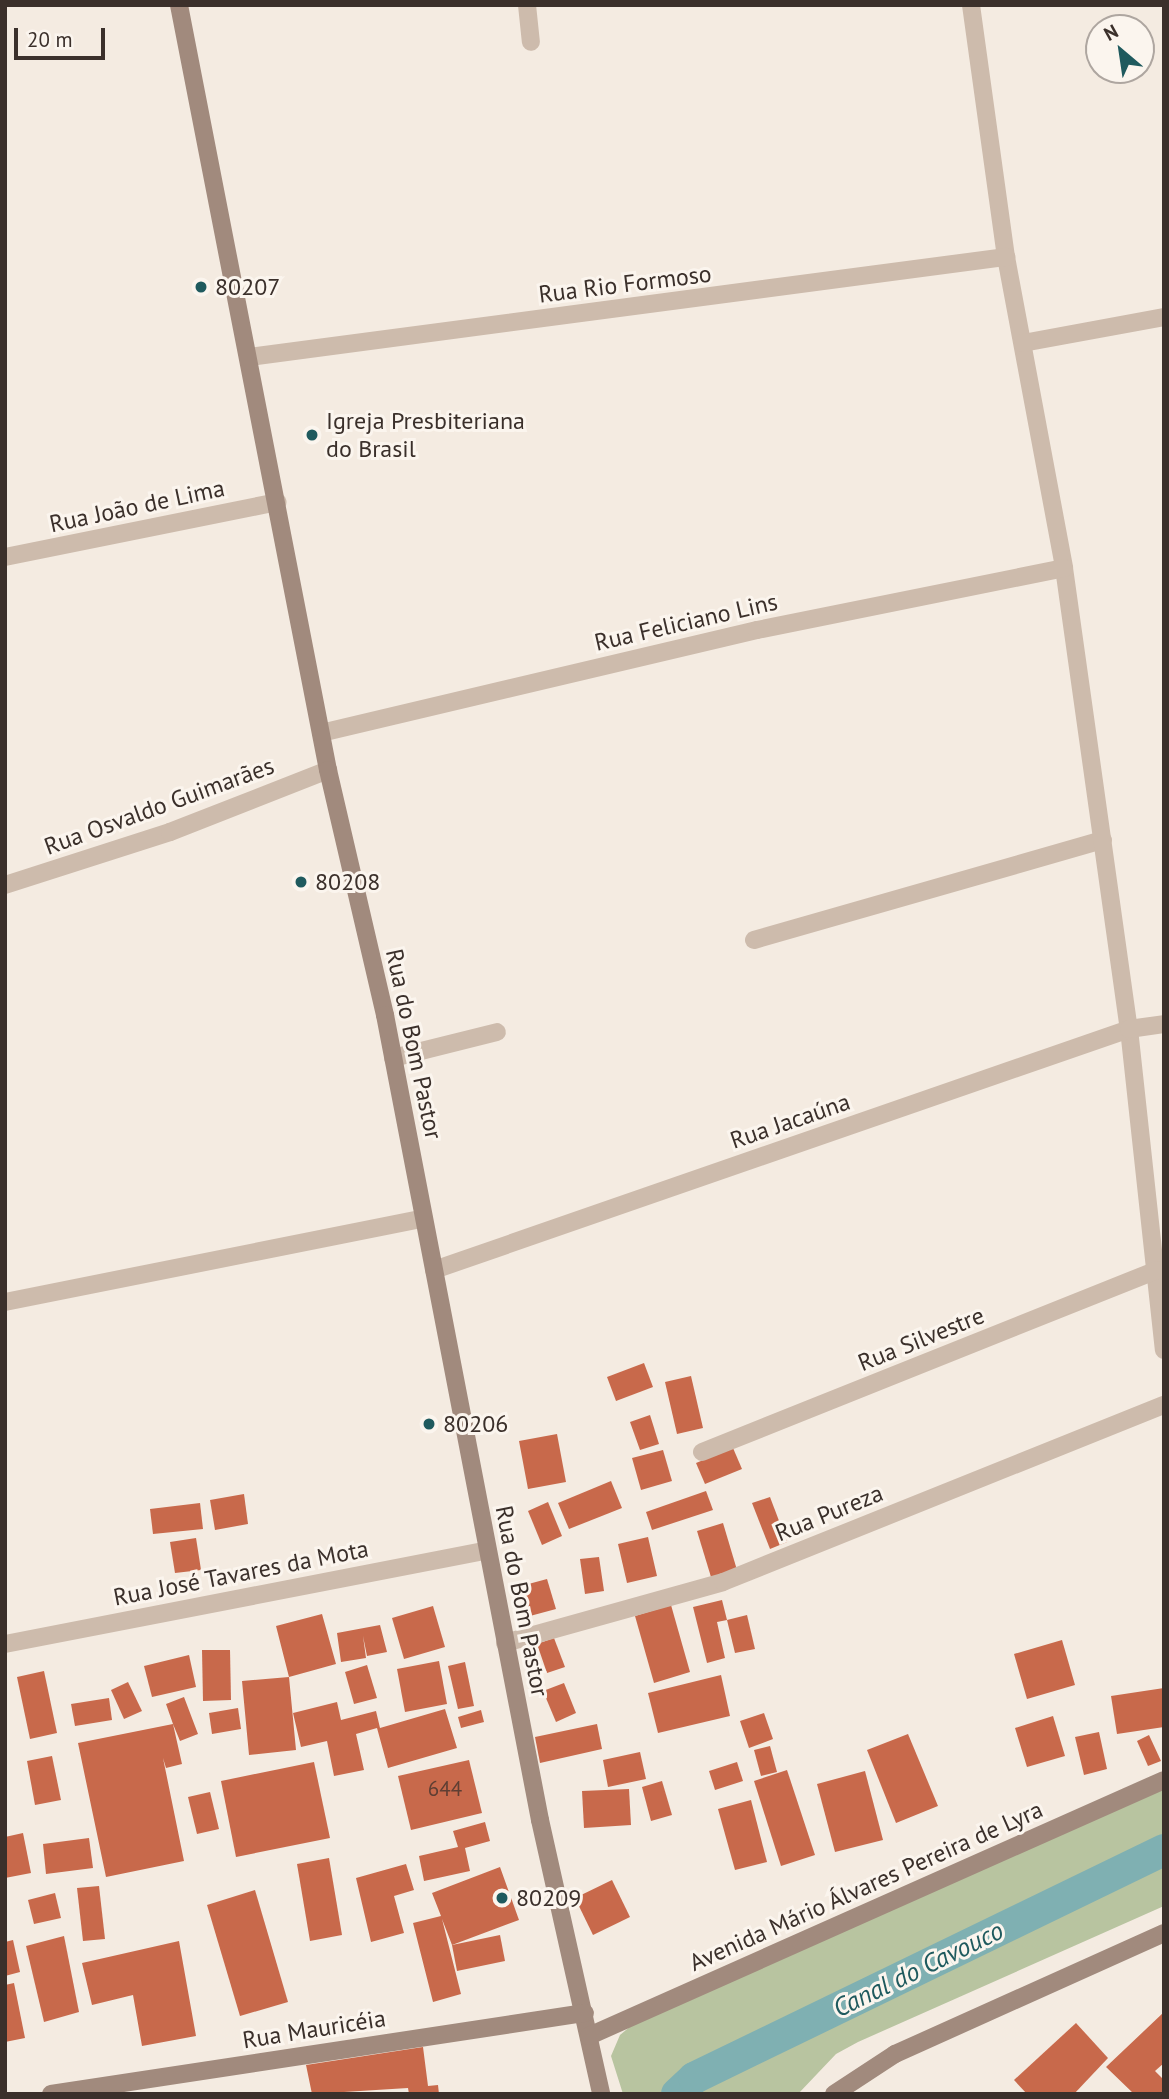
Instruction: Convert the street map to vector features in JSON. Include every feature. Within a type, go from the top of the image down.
[{"type":"street","name":"Rua do Bom Pastor","points":[[179,5],[278,502],[328,770],[393,1058],[505,1643],[585,2013],[597,2090]]},
{"type":"street","points":[[527,5],[531,42]]},
{"type":"street","points":[[971,5],[1006,257],[1064,568],[1129,1029],[1164,1350]]},
{"type":"street","name":"Rua Rio Formoso","points":[[249,357],[1006,257]]},
{"type":"street","points":[[1023,343],[1164,317]]},
{"type":"street","name":"Rua João de Lima","points":[[5,557],[278,502]]},
{"type":"street","name":"Rua Feliciano Lins","points":[[321,733],[757,630],[1064,568]]},
{"type":"street","name":"Rua Osvaldo Guimarães","points":[[5,885],[170,832],[328,770]]},
{"type":"street","points":[[754,940],[1103,840]]},
{"type":"street","name":"Rua Jacaúna","points":[[435,1270],[1129,1029],[1164,1024]]},
{"type":"street","points":[[393,1058],[497,1032]]},
{"type":"street","points":[[5,1302],[424,1217]]},
{"type":"street","name":"Rua Silvestre","points":[[702,1452],[1157,1270]]},
{"type":"street","name":"Rua Pureza","points":[[505,1643],[723,1582],[1164,1405]]},
{"type":"street","name":"Rua José Tavares da Mota","points":[[5,1644],[487,1550]]},
{"type":"street","name":"Avenida Mário Álvares Pereira de Lyra","points":[[589,2036],[1164,1780]]},
{"type":"street","points":[[834,2094],[895,2054],[1164,1933]]},
{"type":"street","name":"Rua Mauricéia","points":[[51,2094],[585,2013]]},
{"type":"green space","points":[[1164,1787],[1164,1906],[858,2042],[836,2054],[798,2094],[623,2094],[611,2056],[620,2035],[632,2025]]},
{"type":"building","points":[[644,1363],[653,1387],[616,1401],[607,1377]]},
{"type":"building","points":[[691,1376],[703,1428],[677,1434],[665,1382]]},
{"type":"building","points":[[650,1415],[659,1444],[640,1450],[630,1422]]},
{"type":"building","points":[[557,1434],[566,1482],[528,1489],[519,1441]]},
{"type":"building","points":[[733,1448],[742,1469],[705,1484],[696,1463]]},
{"type":"building","points":[[663,1450],[672,1481],[641,1490],[632,1458]]},
{"type":"building","points":[[611,1481],[622,1508],[569,1529],[558,1503]]},
{"type":"building","points":[[706,1491],[713,1510],[652,1530],[646,1512]]},
{"type":"building","points":[[244,1494],[248,1524],[215,1530],[210,1500]]},
{"type":"building","points":[[770,1497],[787,1542],[770,1549],[752,1503]]},
{"type":"building","points":[[548,1502],[562,1536],[542,1545],[528,1511]]},
{"type":"building","points":[[200,1503],[203,1529],[153,1534],[150,1509]]},
{"type":"building","points":[[723,1523],[737,1570],[711,1577],[697,1531]]},
{"type":"building","points":[[648,1537],[657,1576],[627,1583],[618,1544]]},
{"type":"building","points":[[196,1538],[201,1570],[175,1573],[170,1542]]},
{"type":"building","points":[[599,1557],[604,1591],[585,1594],[580,1559]]},
{"type":"building","points":[[547,1579],[556,1609],[530,1616],[521,1586]]},
{"type":"building","points":[[722,1600],[727,1620],[717,1622],[725,1658],[707,1663],[693,1607]]},
{"type":"building","points":[[671,1605],[690,1672],[654,1683],[635,1616]]},
{"type":"building","points":[[433,1606],[445,1647],[404,1659],[392,1618]]},
{"type":"building","points":[[322,1614],[336,1664],[289,1677],[276,1626]]},
{"type":"building","points":[[747,1615],[755,1649],[735,1653],[727,1620]]},
{"type":"building","points":[[380,1625],[387,1652],[367,1656],[363,1636],[366,1658],[341,1662],[337,1633]]},
{"type":"building","points":[[554,1638],[565,1667],[547,1673],[537,1644]]},
{"type":"building","points":[[1062,1640],[1075,1685],[1027,1699],[1014,1654]]},
{"type":"building","points":[[202,1650],[230,1650],[231,1700],[203,1701]]},
{"type":"building","points":[[189,1655],[196,1687],[152,1697],[144,1666]]},
{"type":"building","points":[[439,1661],[447,1704],[405,1712],[397,1669]]},
{"type":"building","points":[[465,1662],[474,1706],[458,1709],[448,1666]]},
{"type":"building","points":[[367,1665],[377,1698],[354,1704],[345,1672]]},
{"type":"building","points":[[44,1671],[57,1733],[30,1739],[17,1677]]},
{"type":"building","points":[[721,1675],[730,1716],[658,1733],[648,1693]]},
{"type":"building","points":[[289,1677],[296,1750],[249,1755],[242,1681]]},
{"type":"building","points":[[128,1682],[142,1711],[124,1719],[111,1690]]},
{"type":"building","points":[[564,1683],[576,1713],[556,1722],[543,1691]]},
{"type":"building","points":[[1164,1688],[1164,1727],[1117,1734],[1111,1696]]},
{"type":"building","points":[[184,1697],[198,1734],[180,1741],[166,1704]]},
{"type":"building","points":[[109,1698],[112,1720],[75,1726],[71,1704]]},
{"type":"building","points":[[337,1702],[341,1720],[376,1711],[380,1728],[445,1709],[457,1748],[388,1768],[377,1728],[356,1734],[364,1770],[334,1776],[327,1741],[301,1747],[293,1713]]},
{"type":"building","points":[[238,1708],[241,1729],[212,1734],[209,1713]]},
{"type":"building","points":[[481,1710],[484,1722],[461,1728],[458,1717]]},
{"type":"building","points":[[764,1713],[773,1739],[749,1748],[740,1721]]},
{"type":"building","points":[[1053,1716],[1065,1756],[1027,1767],[1015,1728]]},
{"type":"building","points":[[173,1724],[182,1764],[166,1768],[163,1758],[184,1861],[106,1877],[78,1743]]},
{"type":"building","points":[[597,1724],[602,1749],[540,1763],[535,1737]]},
{"type":"building","points":[[1099,1732],[1107,1769],[1084,1775],[1075,1737]]},
{"type":"building","points":[[908,1734],[938,1806],[896,1823],[867,1750]]},
{"type":"building","points":[[1149,1735],[1161,1761],[1148,1766],[1137,1741]]},
{"type":"building","points":[[770,1746],[777,1772],[761,1776],[754,1750]]},
{"type":"building","points":[[640,1752],[646,1779],[608,1787],[603,1760]]},
{"type":"building","points":[[52,1756],[61,1800],[35,1805],[27,1761]]},
{"type":"building","points":[[469,1760],[482,1813],[411,1830],[398,1776]]},
{"type":"building","points":[[314,1762],[330,1838],[236,1857],[221,1781]]},
{"type":"building","points":[[737,1762],[743,1781],[715,1790],[709,1771]]},
{"type":"building","points":[[787,1770],[815,1855],[781,1866],[754,1781]]},
{"type":"building","points":[[865,1771],[883,1840],[835,1852],[817,1784]]},
{"type":"building","points":[[662,1781],[672,1815],[651,1821],[642,1787]]},
{"type":"building","points":[[629,1789],[631,1825],[584,1828],[582,1791]]},
{"type":"building","points":[[210,1792],[219,1829],[197,1834],[188,1797]]},
{"type":"building","points":[[751,1800],[767,1862],[735,1870],[718,1809]]},
{"type":"building","points":[[485,1822],[490,1841],[465,1848],[470,1871],[424,1881],[419,1856],[458,1847],[453,1831]]},
{"type":"building","points":[[23,1833],[31,1873],[5,1878],[5,1837]]},
{"type":"building","points":[[89,1838],[93,1868],[46,1874],[43,1844]]},
{"type":"building","points":[[329,1858],[342,1935],[310,1941],[297,1864]]},
{"type":"building","points":[[406,1864],[414,1890],[394,1896],[404,1933],[371,1942],[356,1878]]},
{"type":"building","points":[[500,1867],[519,1920],[452,1945],[442,1919],[461,1994],[433,2002],[413,1923],[441,1916],[432,1893]]},
{"type":"building","points":[[612,1880],[630,1917],[593,1935],[575,1898]]},
{"type":"building","points":[[99,1886],[105,1939],[83,1941],[77,1888]]},
{"type":"building","points":[[255,1890],[288,2002],[240,2016],[207,1905]]},
{"type":"building","points":[[55,1893],[61,1918],[34,1924],[28,1900]]},
{"type":"building","points":[[500,1935],[505,1961],[457,1971],[452,1945]]},
{"type":"building","points":[[64,1936],[79,2012],[44,2022],[26,1946]]},
{"type":"building","points":[[13,1940],[20,1972],[5,1976],[5,1942]]},
{"type":"building","points":[[179,1941],[196,2036],[142,2046],[133,1995],[92,2005],[82,1963]]},
{"type":"building","points":[[14,1983],[25,2038],[5,2042],[5,1985]]},
{"type":"building","points":[[1164,2012],[1164,2063],[1155,2071],[1164,2080],[1164,2094],[1134,2094],[1106,2067]]},
{"type":"building","points":[[1076,2023],[1108,2058],[1074,2094],[1027,2094],[1014,2080]]},
{"type":"building","points":[[423,2047],[428,2086],[438,2085],[439,2094],[409,2094],[408,2088],[312,2094],[306,2065]]},
{"type":"waterway","name":"Canal do Cavouco","points":[[677,2094],[694,2078],[1164,1850]]},
{"type":"place","name":"80207","points":[[201,287]]},
{"type":"place","name":"Igreja Presbiteriana do Brasil","points":[[312,435]]},
{"type":"place","name":"80208","points":[[301,882]]},
{"type":"place","name":"80206","points":[[429,1424]]},
{"type":"place","name":"80209","points":[[502,1898]]}]
